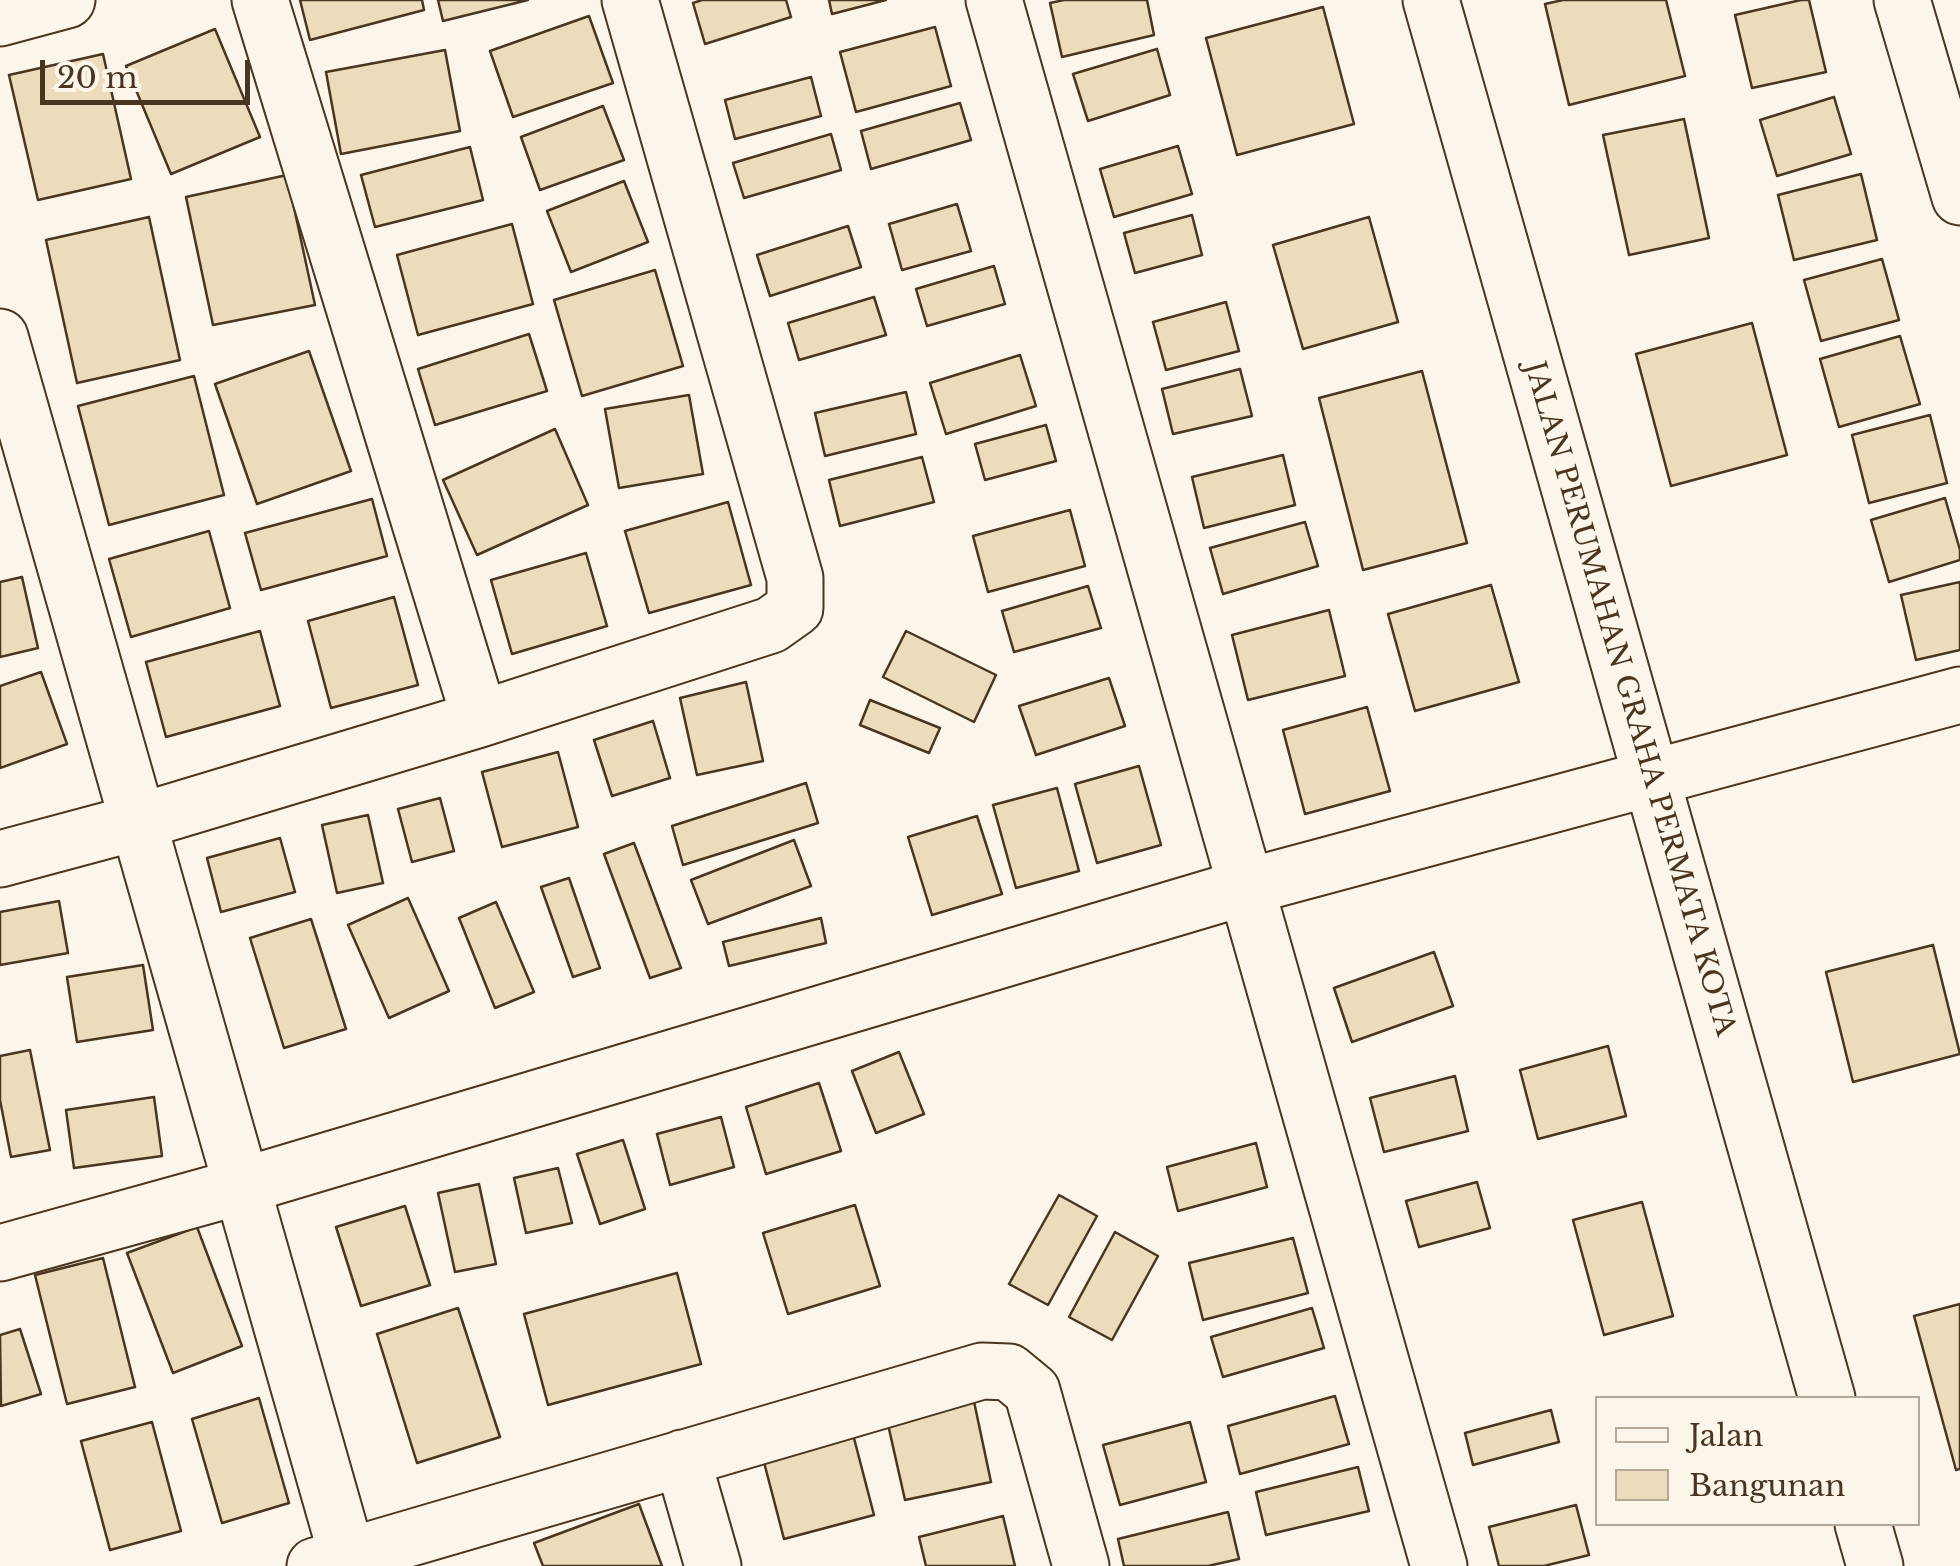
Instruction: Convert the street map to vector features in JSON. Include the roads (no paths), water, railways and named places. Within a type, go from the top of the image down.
[{"type":"street","points":[[0,18],[66,0]]},
{"type":"street","points":[[260,0],[480,719]]},
{"type":"street","points":[[0,859],[138,822],[480,719],[771,625],[794,608],[795,578],[630,0]]},
{"type":"street","points":[[994,0],[1438,1566]]},
{"type":"street","name":"JALAN PERUMAHAN GRAHA PERMATA KOTA","points":[[1432,0],[1826,1396]]},
{"type":"street","points":[[1902,0],[1960,197]]},
{"type":"street","points":[[0,337],[242,1186],[338,1563],[982,1372],[1009,1372],[1032,1390],[1081,1566]]},
{"type":"street","points":[[0,1254],[242,1186],[1246,887],[1960,695]]},
{"type":"street","points":[[682,1458],[713,1566]]},
{"type":"street","points":[[1864,1526],[1875,1566]]}]
